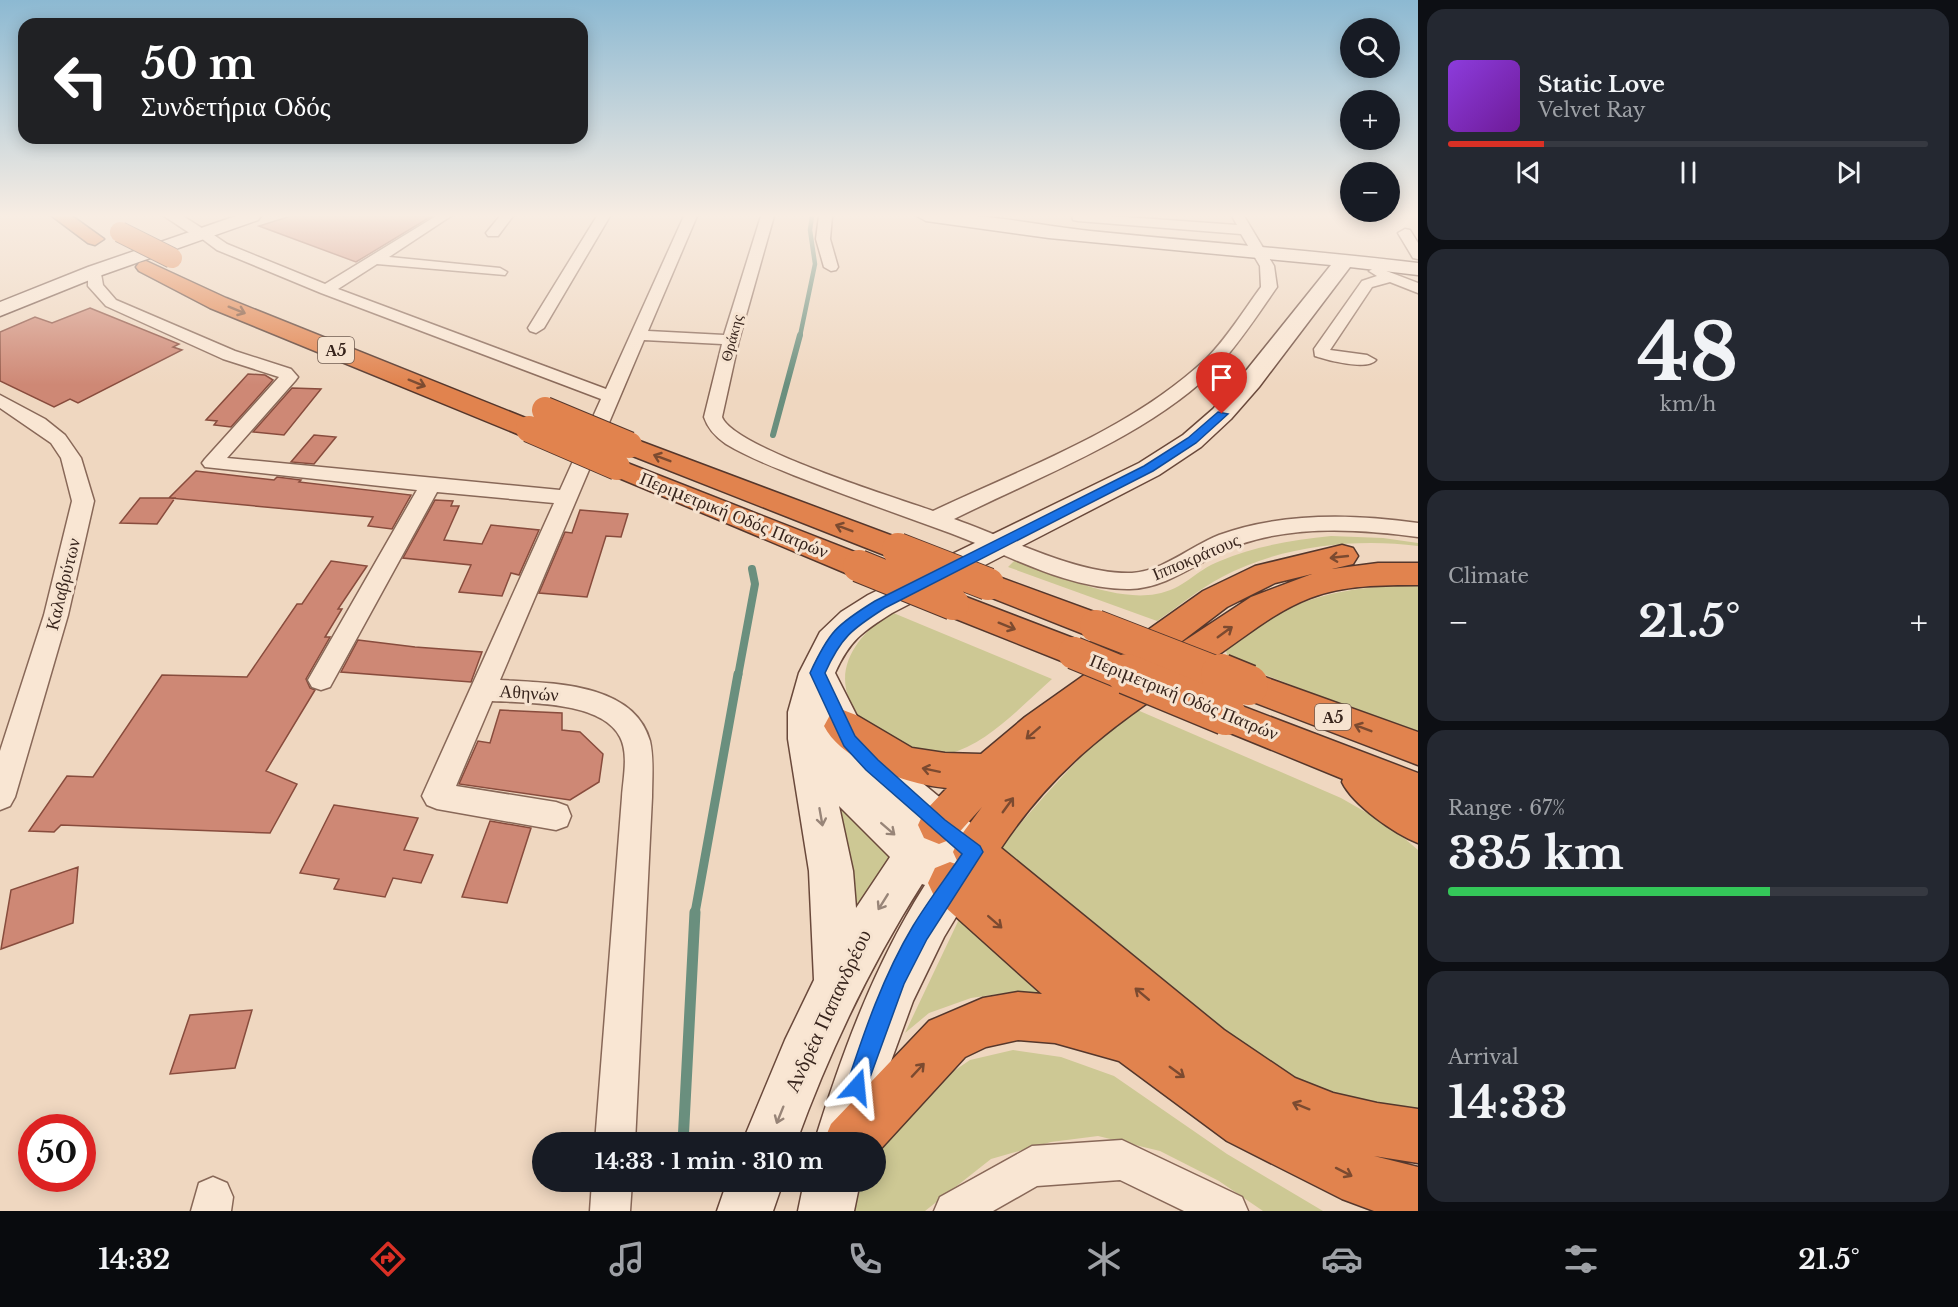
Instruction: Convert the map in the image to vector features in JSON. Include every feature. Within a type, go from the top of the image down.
[{"type":"highway","name":"Περιμετρική Οδός Πατρών","points":[[157,273],[218,303],[532,414],[859,566],[1418,791]]},
{"type":"highway","name":"Α5","points":[[201,273],[244,293],[422,362]]},
{"type":"highway","name":"Περιμετρική Οδός Πατρών","points":[[623,456],[898,549],[1418,749]]},
{"type":"highway","points":[[945,854],[989,771],[1038,728],[1215,599],[1266,574],[1335,556],[1418,555]]},
{"type":"highway","points":[[945,854],[1017,793],[1068,740],[1130,693],[1262,606],[1293,592],[1333,580],[1371,574],[1418,574]]},
{"type":"highway","points":[[825,733],[921,768],[942,772],[989,771]]},
{"type":"highway","points":[[1317,751],[1418,824]]},
{"type":"highway","points":[[945,854],[1132,1040],[1246,1122],[1361,1180],[1418,1195]]},
{"type":"highway","points":[[945,854],[1206,1048],[1279,1098],[1333,1119],[1377,1130],[1418,1136]]},
{"type":"highway","points":[[860,1132],[947,1039],[982,1023],[1018,1016],[1055,1019],[1132,1040]]},
{"type":"main road","points":[[0,310],[91,273]]},
{"type":"main road","points":[[1316,273],[1322,279],[1324,288]]},
{"type":"main road","points":[[838,980],[825,733],[817,673],[832,641],[853,621],[880,604],[1149,469],[1192,441],[1222,414],[1336,273]]},
{"type":"main road","points":[[825,733],[863,806],[945,854],[920,932],[896,978],[874,1032],[844,1132]]},
{"type":"main road","name":"Ανδρέα Παπανδρέου","points":[[774,1132],[838,980],[881,905],[945,854]]},
{"type":"main road","points":[[745,1211],[752,1192]]},
{"type":"main road","points":[[826,1211],[830,1192]]},
{"type":"street","points":[[95,273],[96,286],[111,303],[229,355],[285,373],[290,378],[212,463],[568,498]]},
{"type":"street","points":[[284,273],[610,397]]},
{"type":"street","points":[[326,290],[355,273]]},
{"type":"street","points":[[536,328],[569,273]]},
{"type":"street","name":"Αθηνών","points":[[616,1132],[637,797],[638,760],[632,732],[616,716],[592,700],[483,690],[666,273]]},
{"type":"street","name":"Θράκης","points":[[745,447],[724,435],[715,425],[713,417],[731,340],[751,273]]},
{"type":"street","points":[[935,519],[1142,418],[1213,362],[1265,295],[1270,277],[1268,273]]},
{"type":"street","points":[[1377,273],[1418,288]]},
{"type":"street","points":[[1367,360],[1332,356],[1322,352],[1322,349],[1367,284],[1391,278]]},
{"type":"street","points":[[639,335],[731,340]]},
{"type":"street","name":"Καλαβρύτων","points":[[0,400],[38,423],[58,439],[71,458],[83,501],[56,615],[0,797]]},
{"type":"street","name":"Ιπποκράτους","points":[[745,447],[1107,582],[1136,580],[1163,574],[1188,558],[1230,540],[1269,531],[1342,525],[1418,530]]},
{"type":"street","points":[[321,680],[430,485]]},
{"type":"street","points":[[483,690],[437,796],[556,816]]},
{"type":"street","points":[[954,1211],[1032,1166],[1122,1160],[1228,1211]]},
{"type":"street","points":[[610,1211],[611,1192]]},
{"type":"shaded area","points":[[1331,536],[1383,538],[1418,543],[1418,546],[1343,544],[1293,551],[1268,558],[1244,566],[1213,582],[1157,621],[1008,567],[1015,560],[1103,590],[1122,594],[1156,594],[1175,588],[1211,565],[1247,551],[1274,544]]},
{"type":"shaded area","points":[[1418,585],[1418,734],[1229,661],[1226,651],[1235,641],[1273,616],[1292,607],[1312,599],[1353,590]]},
{"type":"shaded area","points":[[891,612],[1052,679],[991,733],[963,749],[940,756],[912,751],[865,723],[851,704],[846,689],[845,674],[856,646],[877,622]]},
{"type":"shaded area","points":[[1135,709],[1341,798],[1390,826],[1418,850],[1418,1117],[1293,1091],[995,854],[1044,796],[1097,742]]},
{"type":"shaded area","points":[[833,797],[893,851],[854,917]]},
{"type":"shaded area","points":[[962,913],[1069,1004],[1020,991],[971,998],[929,1013],[905,1033]]},
{"type":"shaded area","points":[[1013,1050],[1061,1057],[1114,1076],[1227,1154],[1323,1211],[1263,1211],[1219,1181],[1160,1151],[1098,1136],[1051,1142],[991,1159],[925,1211],[849,1211],[859,1192],[886,1192],[886,1139],[924,1091],[970,1060]]},
{"type":"building","points":[[90,308],[179,344],[173,347],[182,350],[78,403],[70,399],[54,407],[0,381],[0,332],[35,317],[52,323]]},
{"type":"building","points":[[248,374],[265,375],[273,380],[231,427],[214,425],[217,421],[206,420]]},
{"type":"building","points":[[292,388],[321,389],[284,435],[253,432]]},
{"type":"building","points":[[314,435],[336,437],[314,464],[291,462]]},
{"type":"building","points":[[196,471],[274,480],[277,477],[301,480],[299,482],[411,495],[392,529],[368,526],[373,517],[169,498]]},
{"type":"building","points":[[140,498],[175,498],[157,524],[120,523]]},
{"type":"building","points":[[435,500],[453,501],[451,506],[459,506],[444,540],[482,544],[491,525],[539,530],[519,575],[511,573],[502,596],[459,592],[471,565],[403,558]]},
{"type":"building","points":[[580,510],[628,514],[621,537],[606,536],[587,597],[539,593],[565,532],[572,533]]},
{"type":"building","points":[[331,561],[367,566],[338,609],[342,609],[325,637],[330,637],[306,679],[310,688],[315,690],[266,771],[297,784],[270,833],[61,825],[54,832],[29,831],[67,776],[93,777],[162,675],[247,677],[297,604],[302,604]]},
{"type":"building","points":[[358,640],[482,652],[471,682],[341,672]]},
{"type":"building","points":[[500,710],[562,713],[562,730],[580,732],[603,754],[599,782],[570,800],[459,784],[478,741],[490,743]]},
{"type":"building","points":[[334,805],[418,818],[404,850],[433,855],[421,883],[393,878],[385,897],[334,889],[339,879],[300,873]]},
{"type":"building","points":[[490,821],[531,828],[507,903],[462,897]]},
{"type":"building","points":[[78,867],[73,923],[1,949],[11,890]]},
{"type":"building","points":[[252,1010],[235,1068],[170,1074],[190,1015]]},
{"type":"waterway","points":[[800,336],[813,273]]},
{"type":"waterway","points":[[773,435],[800,335]]},
{"type":"waterway","points":[[738,676],[755,584],[752,569]]},
{"type":"waterway","points":[[695,913],[738,674]]},
{"type":"waterway","points":[[684,1132],[695,912]]},
{"type":"route","points":[[857,1087],[874,1032],[896,978],[920,932],[950,884],[974,852],[939,825],[872,765],[850,741],[817,673],[832,641],[853,621],[880,604],[1149,469],[1192,441],[1222,414]]}]
